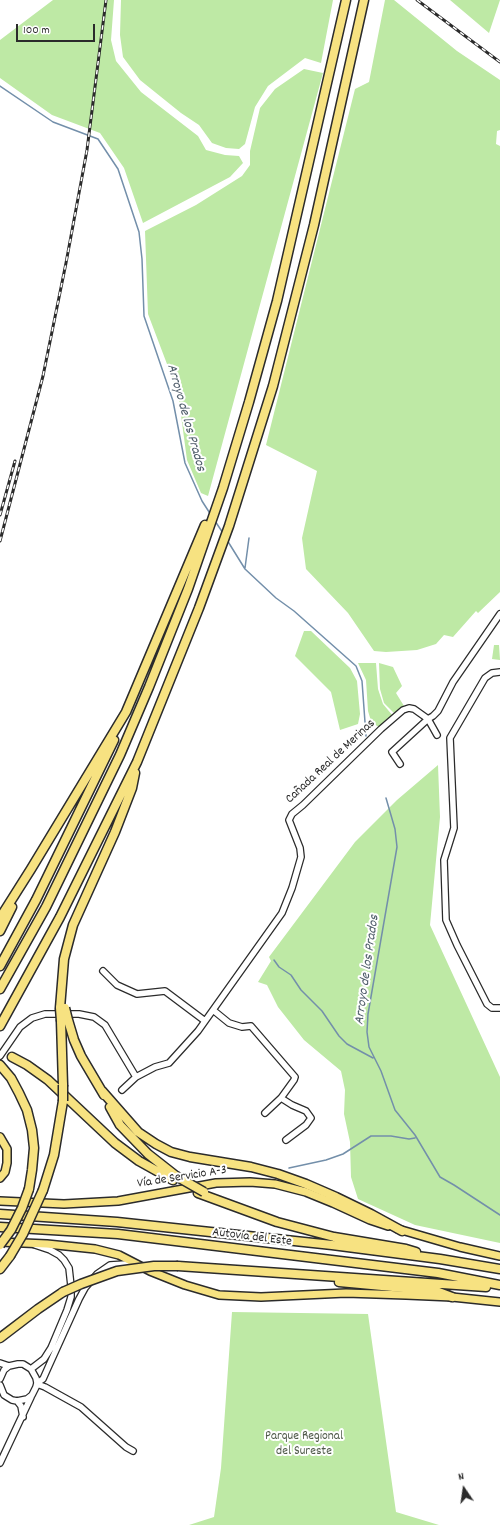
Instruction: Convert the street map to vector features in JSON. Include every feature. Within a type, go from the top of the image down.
[{"type":"highway","points":[[0,989],[46,907],[120,755],[188,590],[223,488],[277,301],[302,199],[346,0]]},
{"type":"highway","points":[[0,1026],[60,917],[137,762],[199,608],[235,508],[273,386],[310,240],[364,0]]},
{"type":"highway","points":[[0,966],[36,900],[109,750],[202,533],[223,488]]},
{"type":"highway","points":[[0,918],[126,712]]},
{"type":"highway","points":[[0,1269],[10,1256],[23,1234],[43,1190],[54,1155],[63,1101],[64,1020],[62,984],[64,959],[73,925],[115,832],[132,788],[137,762]]},
{"type":"highway","points":[[0,931],[31,869]]},
{"type":"highway","points":[[64,1020],[81,1056],[120,1125],[148,1154],[175,1178]]},
{"type":"highway","points":[[12,1057],[27,1065],[48,1080],[119,1146],[139,1161],[201,1192],[277,1222],[334,1237],[406,1249],[440,1259]]},
{"type":"highway","points":[[0,1065],[11,1078],[27,1110],[32,1130],[34,1148],[29,1189],[22,1208],[11,1230],[0,1245]]},
{"type":"highway","points":[[102,1091],[138,1132],[171,1152],[278,1174],[336,1197],[402,1231]]},
{"type":"highway","name":"Autovía del Este","points":[[0,1214],[117,1222],[332,1244],[500,1269]]},
{"type":"highway","name":"Autovía del Este","points":[[0,1227],[126,1235],[438,1273],[500,1286]]},
{"type":"highway","points":[[0,1338],[63,1292],[117,1271],[148,1267],[178,1266],[500,1286]]},
{"type":"highway","points":[[263,1272],[280,1276],[436,1291],[452,1297]]},
{"type":"main road","points":[[0,1137],[7,1149],[7,1163],[5,1172],[0,1178]]},
{"type":"main road","name":"Vía de Servicio A-3","points":[[0,1200],[64,1204],[118,1201],[216,1183],[250,1182],[275,1184],[306,1192],[370,1220],[402,1231],[500,1256]]},
{"type":"main road","points":[[0,1242],[47,1244],[95,1249],[119,1255],[150,1271],[185,1285],[219,1295],[261,1297],[346,1293],[452,1297],[500,1302]]},
{"type":"street","points":[[400,764],[392,752],[438,711],[453,682],[500,614]]},
{"type":"street","points":[[500,672],[492,673],[485,678],[450,738],[454,828],[444,860],[446,920],[456,946],[487,1004],[492,1008],[500,1008]]},
{"type":"street","name":"Cañada Real de Merinas","points":[[122,1090],[136,1077],[155,1067],[169,1063],[205,1021],[282,913],[292,888],[301,857],[300,848],[290,820],[292,814],[403,710],[409,708],[414,709],[428,719]]},
{"type":"street","points":[[428,719],[437,735]]},
{"type":"street","points":[[103,971],[117,985],[137,994],[165,991],[205,1021]]},
{"type":"street","points":[[213,1010],[229,1023],[242,1027],[251,1026],[295,1077],[281,1098],[265,1113]]},
{"type":"street","points":[[0,1056],[20,1027],[32,1018],[45,1014],[79,1014],[94,1017],[105,1025],[136,1077]]},
{"type":"street","points":[[281,1098],[306,1111],[311,1118],[306,1126],[286,1140]]},
{"type":"street","points":[[30,1244],[50,1250],[64,1260],[69,1268],[71,1286],[71,1297],[67,1310],[51,1348],[44,1359],[31,1369]]},
{"type":"street","points":[[0,1463],[23,1417],[37,1384],[43,1379],[48,1370],[85,1288],[97,1274],[110,1265],[126,1264],[150,1271]]},
{"type":"street","points":[[0,1363],[9,1366]]},
{"type":"street","points":[[0,1376],[9,1366],[14,1364],[23,1364],[31,1369],[36,1378],[37,1384]]},
{"type":"street","points":[[37,1384],[81,1407],[126,1447],[133,1451]]},
{"type":"street","points":[[0,1385],[2,1395],[12,1400],[22,1401],[32,1395]]},
{"type":"street","points":[[17,1401],[21,1406],[23,1417]]},
{"type":"green space","points":[[53,0],[114,0],[111,40],[116,61],[141,92],[198,136],[206,150],[225,155],[239,156],[243,163],[230,177],[143,223],[124,168],[100,133],[52,115],[0,78],[0,40]]},
{"type":"green space","points":[[121,0],[333,0],[321,63],[305,58],[268,86],[255,107],[245,144],[239,149],[226,148],[212,143],[199,125],[181,113],[140,80],[123,57],[120,35]]},
{"type":"green space","points":[[385,0],[394,0],[457,51],[500,80],[500,130],[497,131],[496,144],[500,146],[500,592],[478,613],[476,611],[453,637],[444,635],[436,644],[417,650],[386,652],[374,651],[348,613],[306,569],[302,538],[317,471],[266,445],[355,89],[369,82]]},
{"type":"green space","points":[[450,0],[500,0],[489,33]]},
{"type":"green space","points":[[304,69],[323,73],[208,496],[201,493],[187,460],[178,393],[148,314],[145,231],[196,205],[242,176],[250,165],[250,151],[260,108],[275,89]]},
{"type":"green space","points":[[304,631],[311,631],[350,668],[357,681],[360,714],[358,724],[340,730],[331,692],[295,656]]},
{"type":"green space","points":[[494,645],[499,645],[500,660],[492,659]]},
{"type":"green space","points":[[358,663],[376,663],[378,689],[383,704],[393,716],[380,727],[371,721],[368,711],[366,680]]},
{"type":"green space","points":[[379,663],[393,667],[402,686],[396,693],[404,706],[395,714],[384,703],[380,689]]},
{"type":"green space","points":[[438,765],[440,817],[430,925],[500,1077],[500,1243],[415,1225],[358,1199],[351,1177],[350,1142],[344,1114],[345,1090],[341,1071],[304,1040],[278,1007],[267,985],[258,982],[271,961],[269,957],[355,842],[397,800]]},
{"type":"green space","name":"Parque Regional del Sureste","points":[[232,1312],[368,1314],[396,1512],[439,1525],[189,1525],[214,1517],[221,1468]]},
{"type":"waterway","name":"Arroyo de los Prados","points":[[0,86],[53,122],[98,139],[118,169],[139,232],[142,259],[144,316],[173,401],[185,463],[202,501],[211,515]]},
{"type":"waterway","name":"Arroyo de los Prados","points":[[215,521],[223,533]]},
{"type":"waterway","points":[[245,568],[249,538]]},
{"type":"waterway","name":"Arroyo de los Prados","points":[[227,540],[245,569],[276,598],[294,611],[356,666],[362,681],[366,736]]},
{"type":"waterway","name":"Arroyo de los Prados","points":[[386,798],[395,829],[397,847],[368,1014],[367,1032],[369,1047],[381,1071],[395,1110],[415,1135],[440,1177],[500,1215]]},
{"type":"waterway","points":[[274,960],[279,967],[291,975],[301,990],[322,1011],[339,1036],[347,1044],[373,1058]]},
{"type":"waterway","points":[[289,1168],[326,1160],[343,1154],[371,1136],[391,1136],[409,1139],[415,1138]]},
{"type":"railway","points":[[0,541],[43,376],[66,263],[87,150],[106,0]]},
{"type":"railway","points":[[417,0],[500,62]]},
{"type":"railway","points":[[0,515],[15,461]]}]
